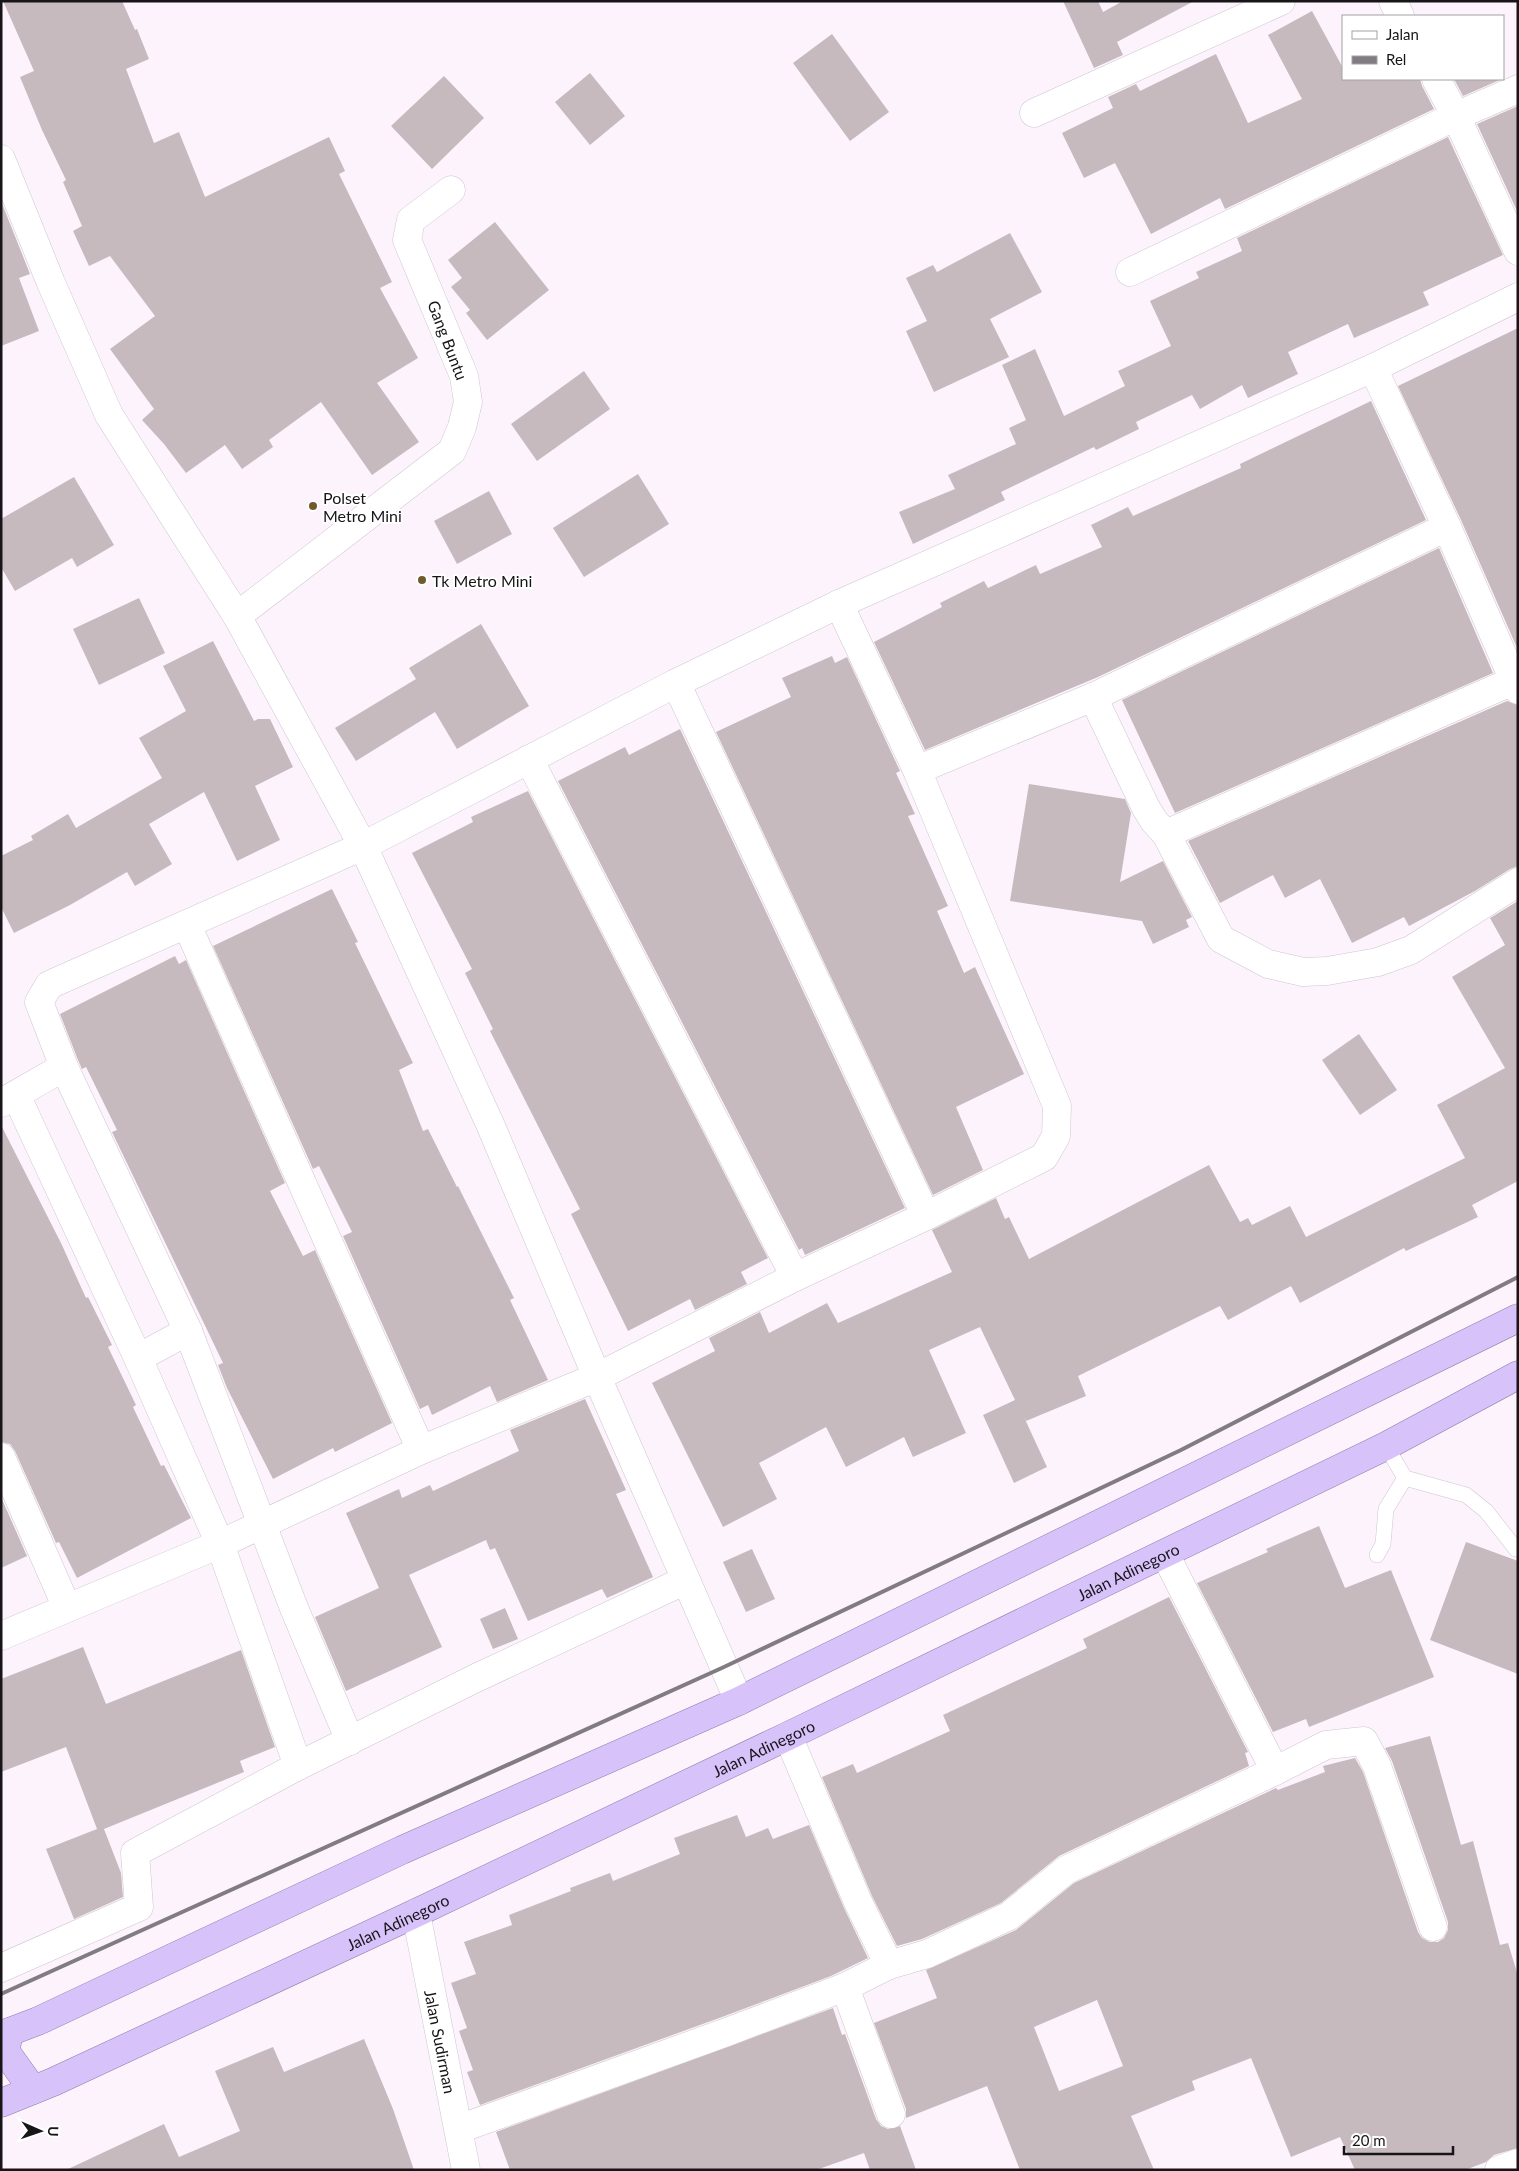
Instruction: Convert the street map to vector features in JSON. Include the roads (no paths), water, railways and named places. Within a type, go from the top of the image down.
[{"type":"highway","points":[[33,2090],[8,2054],[5,2034],[38,2021],[402,1850],[739,1701],[1518,1318]]},
{"type":"highway","name":"Jalan Adinegoro","points":[[1,2103],[33,2090],[416,1913],[788,1736],[1386,1446],[1518,1374]]},
{"type":"street","points":[[1034,113],[1281,1]]},
{"type":"street","points":[[1393,1],[1400,15]]},
{"type":"street","points":[[1437,80],[1456,116],[1518,251]]},
{"type":"street","points":[[1130,272],[1456,116],[1518,89]]},
{"type":"street","points":[[1,159],[51,283],[109,414],[237,616],[363,846],[490,1124],[597,1377],[739,1701]]},
{"type":"street","name":"Gang Buntu","points":[[237,616],[452,451],[462,427],[468,402],[464,376],[408,240],[411,220],[451,190]]},
{"type":"street","points":[[350,1741],[294,1608],[188,1331],[64,1067],[39,1002],[49,985],[363,846],[676,683],[839,604],[1373,368],[1518,297]]},
{"type":"street","points":[[1166,834],[1516,686],[1447,527],[1373,368]]},
{"type":"street","points":[[917,770],[1093,697],[1447,527]]},
{"type":"street","points":[[1,1636],[220,1544],[421,1450],[597,1377],[795,1277],[926,1216],[1044,1157],[1056,1136],[1057,1106],[917,770],[839,604]]},
{"type":"street","points":[[676,683],[926,1216]]},
{"type":"street","points":[[1093,697],[1146,808],[1154,821],[1166,834],[1221,939],[1268,964],[1303,972],[1327,971],[1378,962],[1411,950],[1518,882]]},
{"type":"street","points":[[529,759],[795,1277]]},
{"type":"street","points":[[187,925],[421,1450]]},
{"type":"street","points":[[64,1067],[8,1099],[138,1358],[220,1544],[298,1766]]},
{"type":"street","points":[[138,1358],[188,1331]]},
{"type":"street","points":[[1,1457],[67,1608]]},
{"type":"street","points":[[1164,1554],[1275,1771]]},
{"type":"street","points":[[1,1968],[139,1907],[135,1853],[298,1766],[476,1678],[686,1580]]},
{"type":"street","points":[[788,1736],[854,1894],[889,1965]]},
{"type":"street","points":[[459,2129],[727,2032],[846,1987],[889,1965],[927,1954],[1009,1916],[1066,1870],[1326,1745],[1364,1740],[1377,1766],[1433,1927]]},
{"type":"street","name":"Jalan Sudirman","points":[[416,1913],[466,2170]]},
{"type":"street","points":[[846,1987],[891,2114]]},
{"type":"street","points":[[1500,2170],[1518,2163]]},
{"type":"lane","points":[[1386,1446],[1405,1478],[1466,1495],[1486,1511],[1516,1550]]},
{"type":"lane","points":[[1378,1556],[1383,1544],[1386,1509],[1405,1478]]},
{"type":"railway","points":[[1,1994],[724,1667],[1181,1450],[1518,1277]]},
{"type":"place","name":"Polset Metro Mini","points":[[313,506]]},
{"type":"place","name":"Tk Metro Mini","points":[[422,580]]}]
